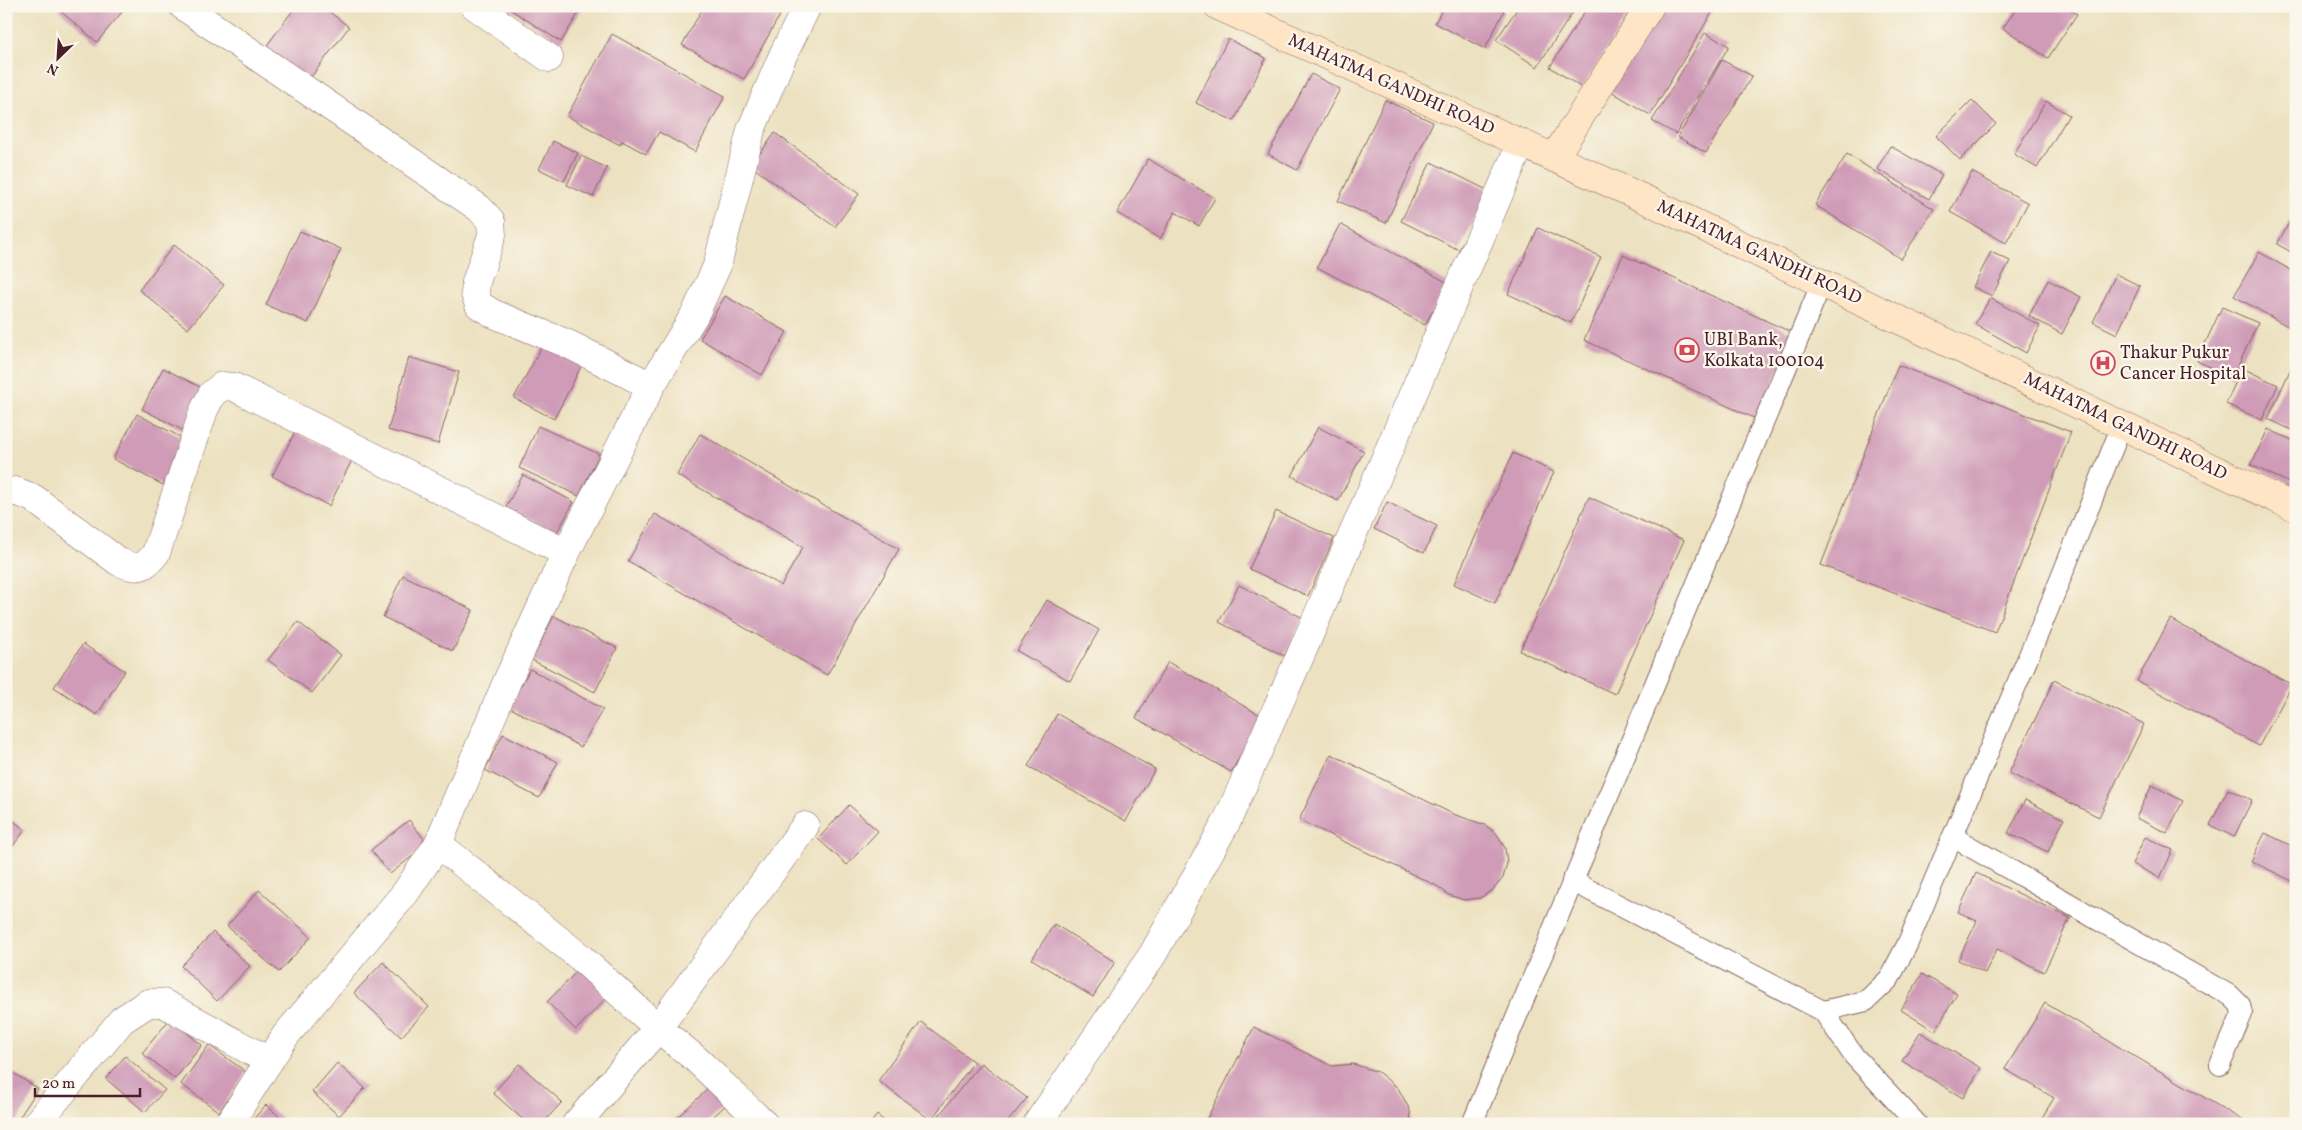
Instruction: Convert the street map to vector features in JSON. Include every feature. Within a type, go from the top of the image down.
[{"type":"main road","name":"MAHATMA GANDHI ROAD","points":[[1218,6],[1822,282],[2296,508]]},
{"type":"main road","points":[[1554,158],[1650,6]]},
{"type":"street","points":[[183,6],[479,208],[491,221],[492,235],[476,282],[475,294],[480,305],[494,314],[568,344],[651,386]]},
{"type":"street","points":[[475,6],[549,58]]},
{"type":"street","points":[[229,1124],[286,1035],[406,892],[438,844],[508,679],[566,553],[651,386],[695,314],[717,266],[751,130],[783,55],[807,6]]},
{"type":"street","points":[[1037,1124],[1154,954],[1227,821],[1521,143]]},
{"type":"street","points":[[6,494],[15,491],[33,498],[119,562],[136,568],[148,564],[156,553],[204,410],[212,394],[222,386],[234,387],[566,553]]},
{"type":"street","points":[[576,1124],[658,1028],[805,826]]},
{"type":"street","points":[[438,844],[580,957],[658,1028],[697,1060],[764,1124]]},
{"type":"street","points":[[36,1124],[122,1020],[148,1003],[164,1003],[269,1061]]},
{"type":"lane","points":[[1472,1124],[1822,282]]},
{"type":"lane","points":[[1823,1011],[1866,1001],[1889,979],[1907,945],[2048,610],[2122,425]]},
{"type":"lane","points":[[1952,837],[2231,996],[2240,1005],[2242,1014],[2220,1065]]},
{"type":"lane","points":[[1572,881],[1823,1011],[1854,1056],[1917,1124]]},
{"type":"building","points":[[63,6],[127,6],[97,42],[59,10]]},
{"type":"building","points":[[296,6],[322,6],[349,27],[308,81],[265,48]]},
{"type":"building","points":[[505,6],[583,6],[561,42]]},
{"type":"building","points":[[704,6],[785,6],[744,79],[682,45]]},
{"type":"building","points":[[1444,6],[1494,6],[1504,11],[1485,49],[1435,23]]},
{"type":"building","points":[[1519,6],[1577,6],[1537,67],[1496,40]]},
{"type":"building","points":[[1588,6],[1633,6],[1582,88],[1550,67]]},
{"type":"building","points":[[1660,6],[1716,6],[1650,115],[1609,90]]},
{"type":"building","points":[[2018,6],[2066,6],[2077,14],[2048,58],[2003,28]]},
{"type":"building","points":[[1705,33],[1729,46],[1676,134],[1652,121]]},
{"type":"building","points":[[612,34],[725,96],[695,152],[659,132],[646,154],[622,141],[620,145],[567,116]]},
{"type":"building","points":[[1228,39],[1266,58],[1234,121],[1196,103]]},
{"type":"building","points":[[1722,60],[1752,76],[1706,153],[1678,137]]},
{"type":"building","points":[[1311,74],[1340,89],[1297,170],[1268,154]]},
{"type":"building","points":[[1385,100],[1433,122],[1386,223],[1338,201]]},
{"type":"building","points":[[1972,100],[1996,124],[1960,160],[1936,136]]},
{"type":"building","points":[[2046,101],[2069,115],[2037,168],[2014,154]]},
{"type":"building","points":[[775,133],[859,194],[835,227],[751,166]]},
{"type":"building","points":[[553,141],[578,153],[564,181],[539,169]]},
{"type":"building","points":[[1890,146],[1942,175],[1929,199],[1877,169]]},
{"type":"building","points":[[1847,154],[1934,209],[1901,259],[1815,205]]},
{"type":"building","points":[[581,156],[607,168],[593,197],[567,185]]},
{"type":"building","points":[[1148,159],[1215,198],[1199,226],[1175,212],[1160,239],[1117,213]]},
{"type":"building","points":[[1431,162],[1489,191],[1459,250],[1401,221]]},
{"type":"building","points":[[1972,172],[2028,203],[2006,243],[1950,212]]},
{"type":"building","points":[[2296,211],[2296,255],[2277,244]]},
{"type":"building","points":[[1340,224],[1448,283],[1425,325],[1317,267]]},
{"type":"building","points":[[1538,228],[1601,257],[1571,323],[1508,294]]},
{"type":"building","points":[[300,231],[341,249],[308,323],[266,305]]},
{"type":"building","points":[[174,245],[224,285],[188,329],[139,290]]},
{"type":"building","points":[[1991,252],[2010,261],[1992,296],[1973,287]]},
{"type":"building","points":[[2259,252],[2296,273],[2296,331],[2234,296]]},
{"type":"building","points":[[1623,255],[1795,334],[1756,419],[1584,340]]},
{"type":"building","points":[[2116,274],[2140,286],[2117,334],[2093,322]]},
{"type":"building","points":[[2048,280],[2081,297],[2062,334],[2029,316]]},
{"type":"building","points":[[725,296],[787,332],[762,375],[700,339]]},
{"type":"building","points":[[1990,298],[2040,326],[2026,353],[1975,324]]},
{"type":"building","points":[[2222,307],[2258,323],[2233,377],[2197,361]]},
{"type":"building","points":[[546,339],[585,359],[554,419],[514,398]]},
{"type":"building","points":[[409,357],[459,372],[438,444],[388,430]]},
{"type":"building","points":[[2296,357],[2296,432],[2268,419]]},
{"type":"building","points":[[1898,365],[2071,432],[1995,632],[1821,565]]},
{"type":"building","points":[[163,368],[208,391],[186,432],[142,409]]},
{"type":"building","points":[[2242,368],[2278,385],[2262,420],[2226,404]]},
{"type":"building","points":[[137,414],[186,440],[163,485],[113,459]]},
{"type":"building","points":[[538,426],[599,454],[579,496],[519,468]]},
{"type":"building","points":[[1318,427],[1364,451],[1338,501],[1292,476]]},
{"type":"building","points":[[2268,429],[2296,442],[2296,486],[2251,465]]},
{"type":"building","points":[[295,432],[352,460],[329,506],[272,476]]},
{"type":"building","points":[[700,434],[899,549],[827,675],[628,561],[655,514],[781,586],[803,547],[677,475]]},
{"type":"building","points":[[1513,453],[1554,472],[1495,603],[1454,584]]},
{"type":"building","points":[[523,475],[574,502],[557,533],[506,507]]},
{"type":"building","points":[[1589,497],[1684,540],[1615,694],[1520,651]]},
{"type":"building","points":[[1387,502],[1437,526],[1424,553],[1374,529]]},
{"type":"building","points":[[1276,511],[1334,538],[1308,596],[1249,569]]},
{"type":"building","points":[[403,575],[473,610],[453,651],[383,617]]},
{"type":"building","points":[[1239,585],[1303,618],[1284,656],[1219,622]]},
{"type":"building","points":[[1047,600],[1099,630],[1070,681],[1017,651]]},
{"type":"building","points":[[554,616],[617,648],[595,692],[532,660]]},
{"type":"building","points":[[2170,619],[2292,685],[2259,746],[2137,681]]},
{"type":"building","points":[[298,622],[341,655],[312,693],[268,660]]},
{"type":"building","points":[[83,644],[125,671],[97,715],[54,687]]},
{"type":"building","points":[[1168,662],[1263,717],[1231,772],[1136,718]]},
{"type":"building","points":[[530,669],[603,709],[581,747],[509,707]]},
{"type":"building","points":[[2054,680],[2144,724],[2099,817],[2009,773]]},
{"type":"building","points":[[1057,714],[1155,769],[1126,821],[1028,766]]},
{"type":"building","points":[[503,734],[558,762],[539,798],[485,770]]},
{"type":"building","points":[[1331,754],[1453,814],[1485,825],[1497,834],[1505,848],[1507,863],[1503,878],[1493,890],[1480,898],[1464,900],[1449,895],[1437,886],[1299,820]]},
{"type":"building","points":[[2152,785],[2183,801],[2167,833],[2136,818]]},
{"type":"building","points":[[2228,789],[2252,800],[2234,837],[2210,825]]},
{"type":"building","points":[[2025,800],[2064,819],[2048,852],[2008,833]]},
{"type":"building","points":[[849,805],[878,831],[847,865],[818,839]]},
{"type":"building","points":[[6,815],[25,830],[6,855]]},
{"type":"building","points":[[409,820],[428,844],[390,874],[371,850]]},
{"type":"building","points":[[2265,833],[2296,848],[2296,874],[2292,881],[2251,861]]},
{"type":"building","points":[[2145,837],[2173,850],[2160,878],[2132,864]]},
{"type":"building","points":[[1976,873],[2070,918],[2044,972],[1997,949],[1985,973],[1958,960],[1977,921],[1958,912]]},
{"type":"building","points":[[259,890],[311,937],[279,972],[227,926]]},
{"type":"building","points":[[1054,924],[1115,962],[1093,997],[1032,959]]},
{"type":"building","points":[[213,932],[250,966],[217,1001],[181,966]]},
{"type":"building","points":[[383,962],[429,1007],[401,1037],[354,993]]},
{"type":"building","points":[[582,966],[611,993],[576,1030],[547,1002]]},
{"type":"building","points":[[1922,974],[1957,994],[1935,1031],[1901,1010]]},
{"type":"building","points":[[2045,1003],[2249,1124],[2100,1124],[2093,1120],[2091,1124],[2038,1124],[2054,1098],[2005,1069]]},
{"type":"building","points":[[170,1019],[202,1045],[175,1079],[142,1053]]},
{"type":"building","points":[[921,1022],[974,1062],[931,1120],[878,1081]]},
{"type":"building","points":[[1254,1027],[1332,1066],[1353,1064],[1378,1072],[1398,1088],[1410,1110],[1411,1124],[1204,1124]]},
{"type":"building","points":[[1920,1032],[1981,1068],[1963,1098],[1902,1061]]},
{"type":"building","points":[[209,1045],[246,1072],[219,1112],[181,1084]]},
{"type":"building","points":[[125,1056],[165,1090],[145,1112],[106,1079]]},
{"type":"building","points":[[337,1063],[365,1088],[339,1116],[312,1092]]},
{"type":"building","points":[[981,1063],[1027,1098],[1006,1124],[932,1124]]},
{"type":"building","points":[[519,1064],[562,1102],[542,1124],[528,1124],[493,1093]]},
{"type":"building","points":[[6,1068],[38,1089],[15,1124],[6,1121]]},
{"type":"building","points":[[710,1087],[727,1104],[705,1124],[670,1124]]},
{"type":"building","points":[[266,1105],[288,1124],[249,1124]]},
{"type":"building","points":[[877,1115],[888,1124],[870,1124]]},
{"type":"place","name":"UBI Bank, Kolkata 100104","points":[[1687,350]]},
{"type":"place","name":"Thakur Pukur Cancer Hospital","points":[[2103,363]]}]
